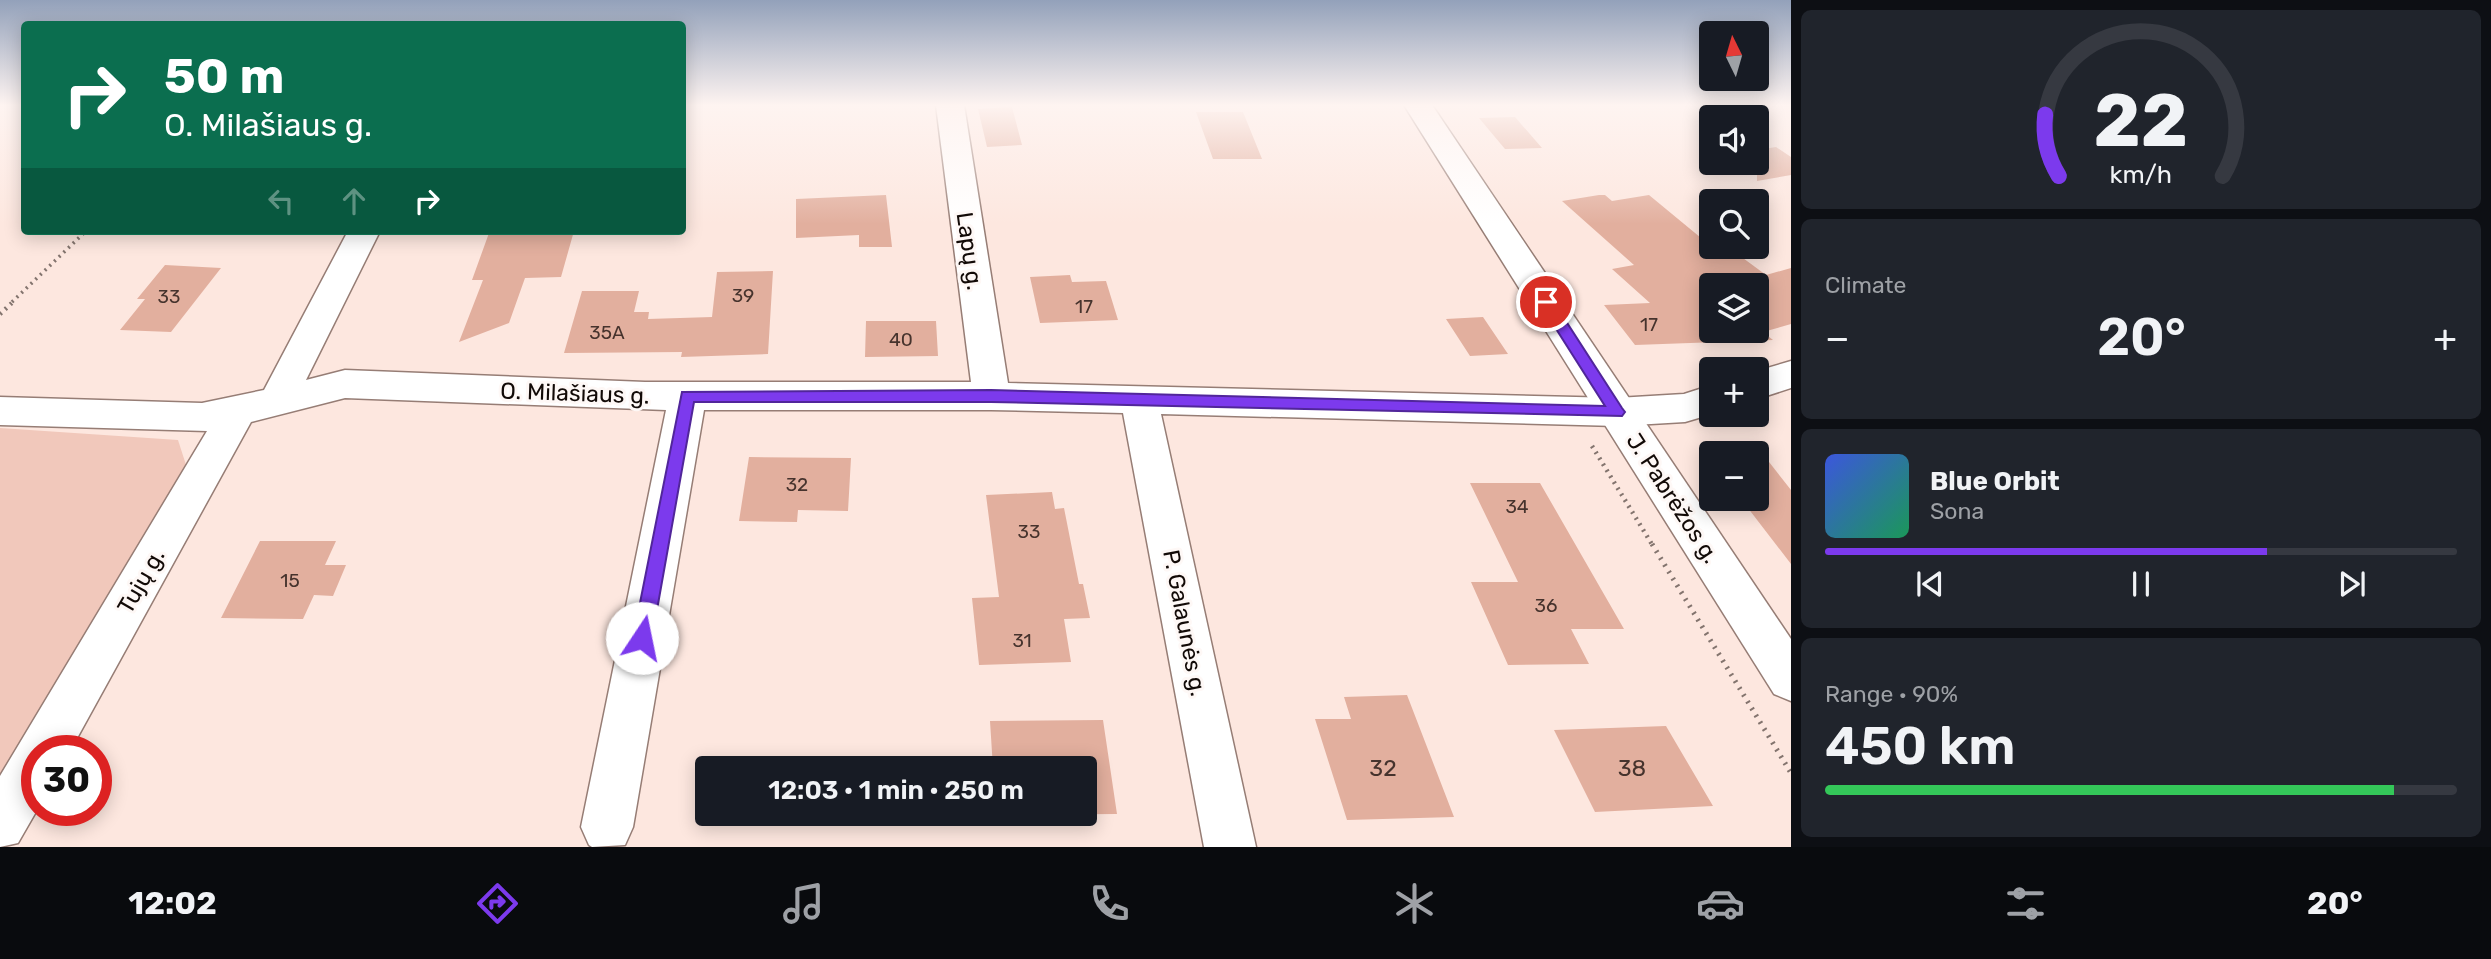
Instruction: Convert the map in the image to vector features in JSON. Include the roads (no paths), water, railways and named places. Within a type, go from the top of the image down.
[{"type":"street","name":"Lapų g.","points":[[956,145],[991,396]]},
{"type":"street","name":"J. Pabrėžos g.","points":[[1444,145],[1791,679]]},
{"type":"street","name":"Tujų g.","points":[[53,735],[362,235]]},
{"type":"street","points":[[1769,381],[1791,374]]},
{"type":"street","name":"O. Milašiaus g.","points":[[0,411],[202,417],[345,383],[688,396],[991,396],[1617,412],[1685,408],[1699,403]]},
{"type":"street","points":[[607,827],[688,396]]},
{"type":"street","name":"P. Galaunės g.","points":[[1139,399],[1230,847]]},
{"type":"street","points":[[0,825],[21,789]]}]
